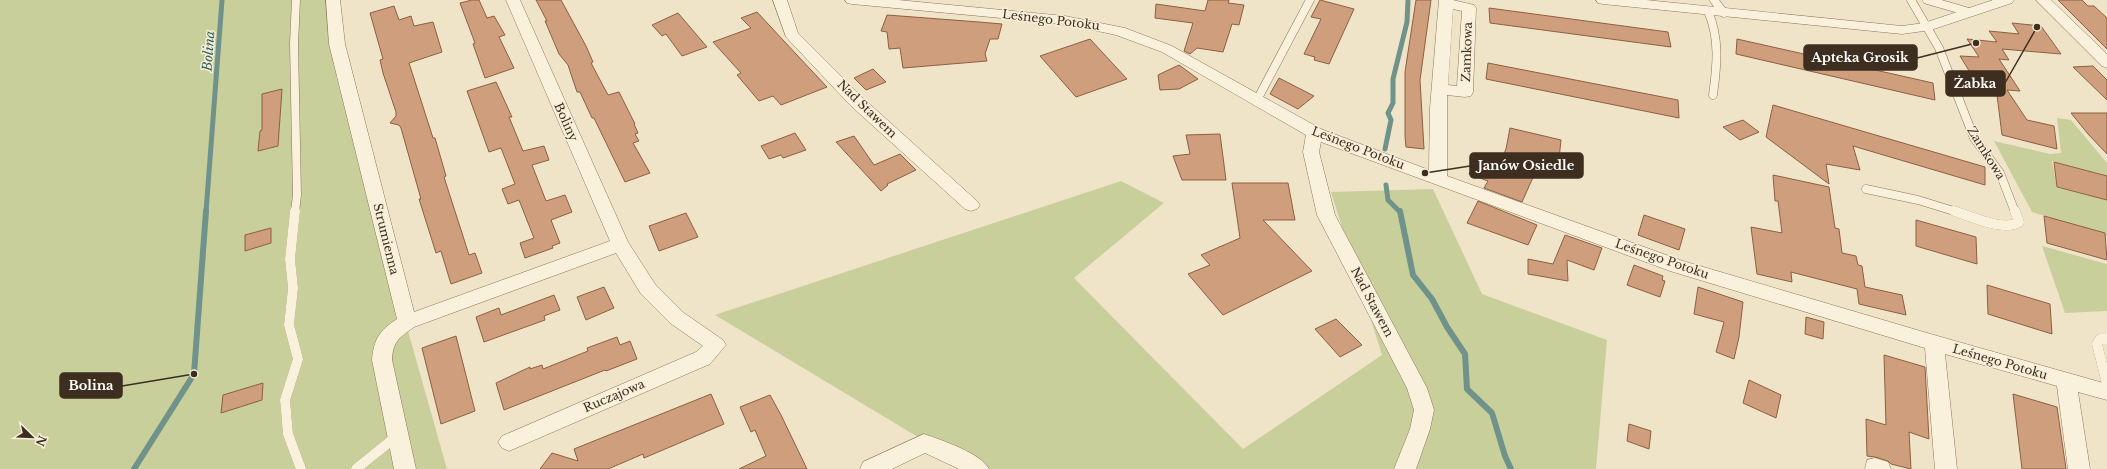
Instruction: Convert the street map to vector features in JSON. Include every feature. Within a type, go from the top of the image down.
[{"type":"street","name":"Strumienna","points":[[333,0],[337,44],[407,322]]},
{"type":"street","name":"Boliny","points":[[513,0],[620,244],[648,289],[677,318],[716,345]]},
{"type":"street","name":"Nad Stawem","points":[[780,0],[792,34],[857,102],[971,205]]},
{"type":"street","name":"Leśnego Potoku","points":[[852,0],[1065,20],[1108,27],[1167,49],[1315,133],[1677,266],[1934,343],[2107,392]]},
{"type":"street","points":[[1603,0],[1711,6],[1724,13],[1902,30],[1926,27],[2007,0]]},
{"type":"street","points":[[2043,0],[2107,63]]},
{"type":"street","name":"Zamkowa","points":[[1438,178],[1439,89],[1446,1],[1469,8],[1466,92],[1439,89]]},
{"type":"street","name":"Nad Stawem","points":[[1315,133],[1311,152],[1326,215],[1418,388],[1424,410],[1420,429],[1405,469]]},
{"type":"street","points":[[405,469],[382,360],[383,344],[394,331],[407,322],[620,244]]},
{"type":"street","name":"Leśnego Potoku","points":[[1934,343],[1946,469]]},
{"type":"street","name":"Ruczajowa","points":[[508,442],[703,358],[716,345]]},
{"type":"street","points":[[2066,381],[2079,469]]},
{"type":"street","points":[[871,469],[924,443],[959,458],[978,469]]},
{"type":"lane","points":[[296,0],[294,44],[297,195],[290,259],[293,288],[289,325],[298,358],[285,400],[288,434],[301,469]]},
{"type":"lane","points":[[1257,100],[1310,0]]},
{"type":"lane","name":"Zamkowa","points":[[1866,189],[1918,200],[2004,226],[2013,226],[2019,222],[2000,173],[1974,138],[1964,117],[1948,68],[1939,48],[1911,0]]},
{"type":"lane","points":[[1927,0],[1969,12]]},
{"type":"lane","points":[[1711,6],[1715,24],[1718,60],[1712,95]]},
{"type":"lane","points":[[2107,339],[2100,340],[2098,344],[2107,384]]},
{"type":"lane","points":[[356,469],[398,435]]},
{"type":"green space","points":[[0,0],[333,0],[336,76],[447,469],[0,469]]},
{"type":"green space","points":[[2057,118],[2071,120],[2107,163],[2107,176],[2052,161],[2057,188],[2107,200],[2107,236],[2032,212],[1994,141],[2050,154],[2061,153]]},
{"type":"green space","points":[[1121,181],[1164,203],[1074,278],[1243,449],[1382,355],[1331,192],[1433,189],[1482,294],[1607,340],[1596,469],[971,469],[715,315]]},
{"type":"green space","points":[[2042,246],[2107,264],[2107,311],[2065,313]]},
{"type":"building","points":[[479,0],[487,18],[494,16],[505,35],[499,37],[514,68],[485,78],[473,44],[475,43],[460,3]]},
{"type":"building","points":[[536,0],[561,0],[586,46],[593,62],[591,63],[608,95],[619,92],[638,133],[635,134],[639,141],[633,143],[650,173],[625,182],[594,118],[592,118],[580,92],[577,92],[568,65],[559,54],[545,21],[547,21]]},
{"type":"building","points":[[1208,0],[1229,0],[1228,3],[1244,5],[1239,25],[1232,24],[1223,52],[1197,48],[1190,54],[1184,51],[1193,23],[1155,18],[1156,4],[1205,11]]},
{"type":"building","points":[[1320,0],[1354,9],[1329,64],[1314,60],[1315,57],[1304,54],[1321,19],[1311,17]]},
{"type":"building","points":[[1416,0],[1431,0],[1420,80],[1424,149],[1406,147],[1405,136],[1405,72]]},
{"type":"building","points":[[2058,0],[2082,0],[2088,6],[2094,6],[2107,18],[2107,49]]},
{"type":"building","points":[[394,6],[399,20],[411,16],[414,26],[433,22],[442,52],[409,63],[433,138],[435,138],[446,176],[444,177],[469,255],[475,253],[482,273],[451,284],[441,251],[436,253],[419,199],[421,199],[401,128],[399,125],[390,123],[396,116],[396,112],[383,73],[380,60],[383,59],[370,13]]},
{"type":"building","points":[[1489,8],[1668,32],[1671,47],[1490,23]]},
{"type":"building","points":[[757,12],[827,87],[781,105],[773,96],[759,101],[737,75],[741,73],[713,42],[751,28],[741,18]]},
{"type":"building","points":[[678,13],[707,47],[682,56],[666,34],[662,36],[652,25]]},
{"type":"building","points":[[887,15],[1002,24],[998,39],[990,39],[985,54],[987,61],[903,68],[900,48],[889,49],[887,32],[881,31]]},
{"type":"building","points":[[2012,23],[2041,26],[2061,54],[2002,49],[2009,60],[1999,59],[2020,91],[2007,90],[2027,120],[2054,126],[2057,149],[2002,135],[1997,95],[1992,95],[1988,88],[1979,87],[1960,56],[1979,57],[1967,39],[1997,42],[1989,31],[2019,34]]},
{"type":"building","points":[[1090,39],[1127,79],[1076,97],[1040,56]]},
{"type":"building","points":[[1737,39],[1933,83],[1935,100],[1736,54]]},
{"type":"building","points":[[1488,63],[1678,100],[1679,118],[1486,79]]},
{"type":"building","points":[[1179,65],[1198,79],[1179,89],[1160,90],[1158,75]]},
{"type":"building","points":[[2093,66],[2107,80],[2107,100],[2073,67]]},
{"type":"building","points":[[873,69],[886,82],[866,90],[854,78]]},
{"type":"building","points":[[1279,78],[1314,96],[1298,109],[1270,94]]},
{"type":"building","points":[[496,82],[512,117],[509,117],[523,151],[544,146],[549,160],[532,165],[546,201],[565,195],[572,212],[551,220],[560,243],[552,246],[553,248],[525,258],[520,243],[534,238],[519,200],[508,204],[502,189],[515,184],[501,148],[489,152],[467,91]]},
{"type":"building","points":[[282,89],[278,146],[258,151],[260,131],[262,130],[262,94]]},
{"type":"building","points":[[1773,105],[1985,167],[1985,185],[1853,146],[1860,170],[1826,164],[1829,184],[1766,137]]},
{"type":"building","points":[[2071,113],[2107,113],[2107,154],[2088,134]]},
{"type":"building","points":[[1743,120],[1759,132],[1740,140],[1723,127]]},
{"type":"building","points":[[1510,128],[1561,140],[1559,159],[1543,155],[1522,202],[1484,188],[1488,181],[1469,174],[1479,156],[1500,163],[1506,149]]},
{"type":"building","points":[[795,133],[806,150],[783,158],[781,155],[769,159],[761,146]]},
{"type":"building","points":[[1220,134],[1226,180],[1182,180],[1173,156],[1190,154],[1186,135]]},
{"type":"building","points":[[854,136],[874,165],[900,154],[916,170],[887,184],[888,185],[881,191],[836,142]]},
{"type":"building","points":[[2054,162],[2107,176],[2107,200],[2057,187]]},
{"type":"building","points":[[1773,175],[1829,187],[1835,228],[1839,229],[1842,253],[1856,256],[1858,265],[1862,266],[1865,287],[1902,295],[1906,315],[1859,304],[1857,289],[1791,272],[1792,282],[1757,274],[1751,227],[1782,233],[1778,201],[1775,201]]},
{"type":"building","points":[[1232,183],[1288,183],[1295,220],[1263,220],[1312,271],[1223,315],[1188,274],[1210,265],[1201,255],[1240,238]]},
{"type":"building","points":[[1478,201],[1537,225],[1528,245],[1467,223]]},
{"type":"building","points":[[686,213],[698,237],[659,251],[649,226]]},
{"type":"building","points":[[1644,215],[1685,229],[1679,250],[1638,235]]},
{"type":"building","points":[[2044,216],[2105,233],[2107,260],[2047,243]]},
{"type":"building","points":[[1916,220],[1976,237],[1977,264],[1916,246]]},
{"type":"building","points":[[271,228],[271,243],[245,251],[245,235]]},
{"type":"building","points":[[1565,235],[1602,248],[1594,270],[1567,260],[1568,281],[1528,274],[1528,259],[1553,264]]},
{"type":"building","points":[[1634,265],[1663,276],[1662,280],[1665,281],[1660,297],[1627,285]]},
{"type":"building","points":[[1987,285],[2050,304],[2052,334],[1988,314]]},
{"type":"building","points":[[604,287],[614,308],[586,320],[577,297]]},
{"type":"building","points":[[1698,287],[1743,302],[1739,337],[1734,359],[1716,352],[1724,322],[1694,314]]},
{"type":"building","points":[[554,295],[560,310],[544,316],[545,320],[484,342],[476,317],[499,308],[501,315]]},
{"type":"building","points":[[1806,317],[1824,322],[1823,339],[1805,334]]},
{"type":"building","points":[[1336,319],[1362,345],[1340,357],[1315,329]]},
{"type":"building","points":[[456,336],[475,411],[441,424],[422,348]]},
{"type":"building","points":[[617,337],[620,345],[630,341],[637,359],[504,410],[496,383],[530,367],[530,369],[542,365],[543,369],[588,351],[587,348]]},
{"type":"building","points":[[1884,355],[1925,367],[1929,439],[1909,432],[1911,469],[1891,464],[1888,461],[1875,457],[1867,456],[1866,419],[1886,425]]},
{"type":"building","points":[[1749,380],[1781,395],[1776,418],[1743,403]]},
{"type":"building","points":[[263,383],[262,400],[221,413],[223,395]]},
{"type":"building","points":[[711,394],[724,424],[644,458],[643,454],[608,469],[540,469],[552,453],[578,461],[574,449]]},
{"type":"building","points":[[2013,394],[2057,407],[2066,469],[2022,469]]},
{"type":"building","points":[[770,395],[807,469],[739,469],[766,456],[755,430],[751,432],[740,407]]},
{"type":"building","points":[[1629,424],[1651,431],[1649,449],[1627,441]]},
{"type":"waterway","name":"Bolina","points":[[206,212],[222,0]]},
{"type":"waterway","points":[[1385,149],[1391,120],[1388,113],[1393,103],[1393,79],[1407,22],[1408,0]]},
{"type":"waterway","points":[[1386,185],[1388,200],[1400,212]]},
{"type":"waterway","name":"Bolina","points":[[134,469],[194,374],[206,211]]},
{"type":"waterway","points":[[1400,211],[1413,275],[1432,299],[1447,327],[1465,354],[1467,389],[1492,413],[1505,456],[1511,469]]},
{"type":"place","name":"Żabka","points":[[2037,27]]},
{"type":"place","name":"Apteka Grosik","points":[[1976,43]]},
{"type":"place","name":"Janów Osiedle","points":[[1425,173]]},
{"type":"place","name":"Bolina","points":[[194,374]]}]
